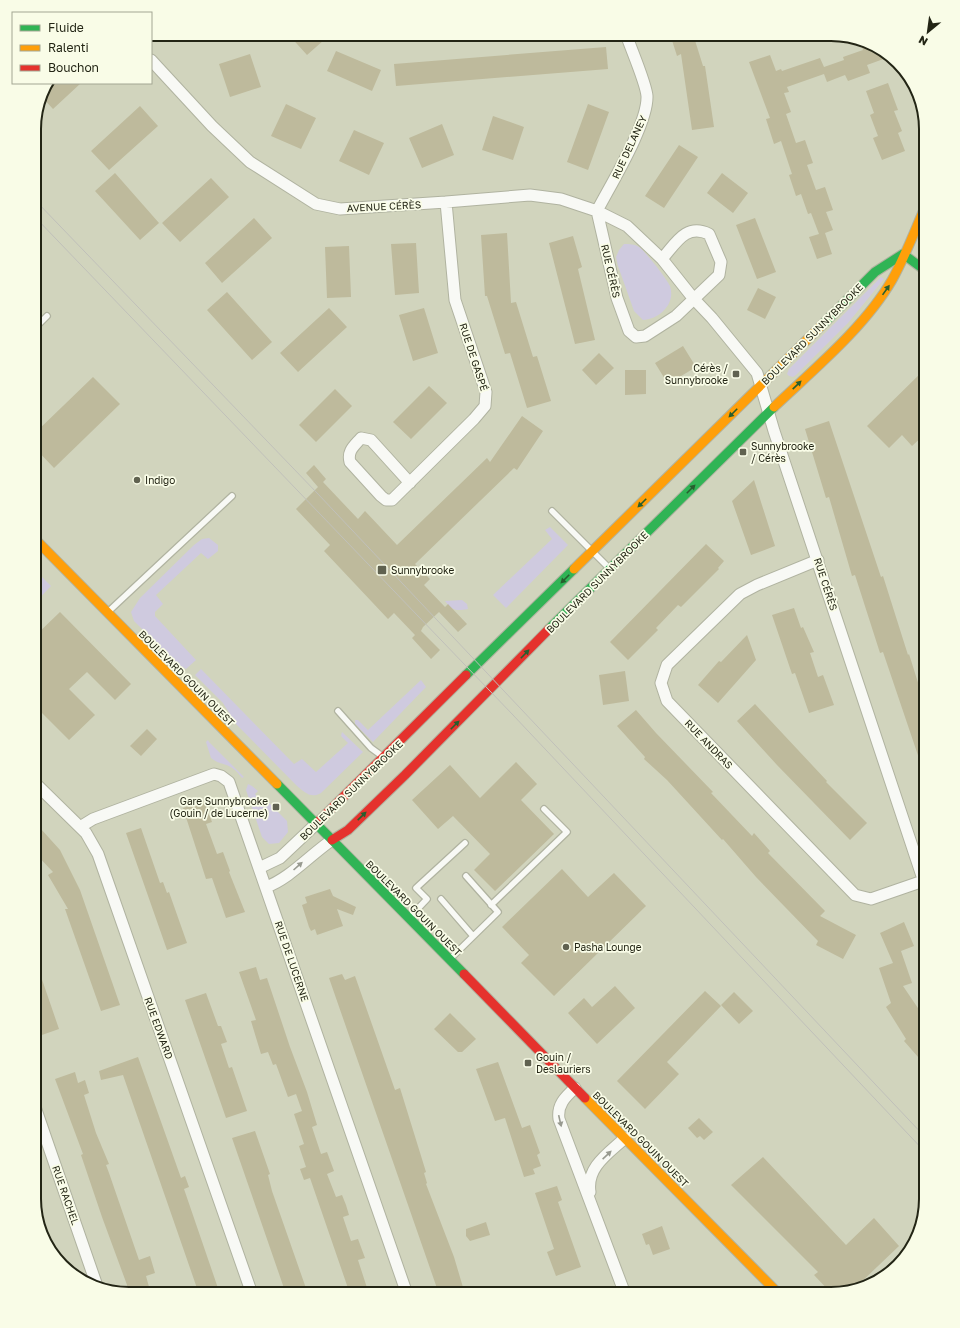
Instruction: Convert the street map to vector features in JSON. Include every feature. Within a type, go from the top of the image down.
[{"type":"street","name":"RUE DELANEY","points":[[597,211],[640,126],[646,110],[647,94],[628,41]]},
{"type":"street","name":"AVENUE CÉRÈS","points":[[152,61],[212,126],[250,162],[316,204],[340,209],[530,195],[561,198],[597,211]]},
{"type":"street","name":"RUE DE GASPÉ","points":[[410,483],[371,440],[361,438],[351,449],[348,455],[350,462],[386,500],[392,500],[410,483],[485,406],[486,392],[455,300],[446,202]]},
{"type":"street","name":"RUE CÉRÈS","points":[[597,211],[627,226],[662,259],[693,298],[712,318],[754,369],[761,385],[774,431],[919,865]]},
{"type":"street","name":"RUE CÉRÈS","points":[[597,211],[617,298],[629,331],[636,337],[645,336],[676,316],[693,298],[719,275],[721,262],[709,234],[700,229],[686,233],[662,259]]},
{"type":"street","name":"BOULEVARD SUNNYBROOKE","points":[[266,887],[280,882],[310,855],[348,830],[610,568],[846,337],[873,307],[892,280],[919,220]]},
{"type":"street","name":"BOULEVARD SUNNYBROOKE","points":[[259,868],[274,863],[316,824],[875,272],[903,254]]},
{"type":"street","points":[[903,254],[919,265]]},
{"type":"street","name":"BOULEVARD GOUIN OUEST","points":[[41,545],[772,1287]]},
{"type":"street","name":"RUE ANDRAS","points":[[818,560],[757,585],[740,594],[667,665],[661,683],[667,701],[855,895],[871,899],[919,885]]},
{"type":"street","name":"RUE DE LUCERNE","points":[[80,827],[93,819],[204,776],[218,774],[226,778],[232,789],[405,1287]]},
{"type":"street","name":"RUE EDWARD","points":[[41,789],[80,827],[93,844],[103,866],[250,1287]]},
{"type":"street","points":[[575,1088],[562,1100],[559,1108],[560,1119],[573,1159],[594,1208],[622,1287]]},
{"type":"street","name":"RUE RACHEL","points":[[41,1124],[95,1280]]},
{"type":"street","points":[[594,1208],[589,1184],[591,1174],[597,1165],[625,1138]]},
{"type":"lane","points":[[41,322],[47,316]]},
{"type":"lane","points":[[107,612],[232,496]]},
{"type":"lane","points":[[552,511],[610,568]]},
{"type":"lane","points":[[338,711],[371,748],[384,758]]},
{"type":"lane","points":[[491,905],[566,832],[544,809]]},
{"type":"lane","points":[[409,918],[427,899],[416,888],[465,843]]},
{"type":"lane","points":[[450,959],[498,912],[466,876]]},
{"type":"lane","points":[[441,899],[474,936]]},
{"type":"shaded area","points":[[624,244],[639,247],[651,259],[670,286],[671,299],[665,309],[655,317],[643,320],[634,311],[616,257]]},
{"type":"shaded area","points":[[881,277],[884,279],[848,323],[796,375],[793,377],[789,376],[787,374],[789,369]]},
{"type":"shaded area","points":[[550,527],[568,545],[506,608],[493,595],[552,539],[545,530]]},
{"type":"shaded area","points":[[209,538],[218,545],[218,551],[208,559],[201,553],[156,595],[163,604],[155,612],[155,616],[196,660],[186,669],[177,664],[134,621],[131,612],[140,598],[194,545],[202,539]]},
{"type":"shaded area","points":[[41,576],[51,586],[41,597]]},
{"type":"shaded area","points":[[462,600],[467,604],[468,609],[455,610],[445,601]]},
{"type":"shaded area","points":[[201,669],[294,764],[302,759],[316,772],[348,743],[341,736],[342,732],[363,752],[321,793],[317,795],[308,794],[296,785],[236,724],[223,703],[195,675]]},
{"type":"shaded area","points":[[421,680],[426,687],[373,742],[355,724],[355,720],[358,720],[368,730]]},
{"type":"shaded area","points":[[208,740],[244,777],[242,778],[234,769],[211,758],[206,742]]},
{"type":"shaded area","points":[[248,784],[258,791],[255,794],[261,801],[264,798],[287,821],[288,832],[279,843],[269,844],[262,837],[246,790]]},
{"type":"building","points":[[294,41],[323,41],[307,55]]},
{"type":"building","points":[[672,41],[695,41],[703,66],[705,66],[714,127],[692,130],[681,54],[677,56]]},
{"type":"building","points":[[606,47],[608,69],[396,86],[394,64]]},
{"type":"building","points":[[862,47],[884,59],[867,65],[870,73],[848,81],[845,75],[827,82],[824,74],[787,87],[789,92],[784,93],[791,112],[786,114],[796,143],[805,140],[813,163],[807,165],[816,190],[825,187],[833,210],[826,212],[833,230],[825,233],[832,254],[817,259],[809,237],[819,234],[811,213],[808,214],[801,194],[796,196],[789,175],[792,174],[781,141],[774,144],[766,119],[770,118],[749,62],[770,55],[776,71],[781,69],[782,71],[820,58],[824,67],[844,60],[843,57],[863,50]]},
{"type":"building","points":[[336,51],[381,70],[372,91],[327,71]]},
{"type":"building","points":[[250,54],[261,87],[230,97],[219,64]]},
{"type":"building","points":[[888,83],[898,110],[894,111],[902,131],[898,133],[905,151],[882,160],[873,138],[878,136],[870,115],[874,113],[866,91]]},
{"type":"building","points":[[54,84],[80,84],[53,109],[46,101]]},
{"type":"building","points":[[286,104],[316,118],[301,149],[271,136]]},
{"type":"building","points":[[588,104],[609,112],[588,170],[567,162]]},
{"type":"building","points":[[140,106],[158,126],[109,170],[91,151]]},
{"type":"building","points":[[493,116],[524,127],[513,160],[482,150]]},
{"type":"building","points":[[442,124],[454,155],[422,168],[409,138]]},
{"type":"building","points":[[354,130],[384,143],[369,175],[339,161]]},
{"type":"building","points":[[679,145],[698,157],[664,208],[645,196]]},
{"type":"building","points":[[115,173],[159,223],[140,240],[95,191]]},
{"type":"building","points":[[722,173],[748,193],[733,213],[707,193]]},
{"type":"building","points":[[211,178],[229,197],[180,242],[162,223]]},
{"type":"building","points":[[254,218],[272,238],[222,283],[205,263]]},
{"type":"building","points":[[755,218],[776,272],[757,279],[736,225]]},
{"type":"building","points":[[507,233],[511,303],[516,302],[533,357],[537,356],[551,401],[527,408],[510,353],[505,354],[487,296],[485,296],[481,235]]},
{"type":"building","points":[[573,236],[582,267],[578,269],[595,340],[575,344],[549,243]]},
{"type":"building","points":[[416,243],[419,293],[395,295],[391,244]]},
{"type":"building","points":[[349,246],[351,297],[327,298],[325,247]]},
{"type":"building","points":[[758,288],[776,297],[765,319],[747,310]]},
{"type":"building","points":[[227,292],[272,342],[252,360],[207,310]]},
{"type":"building","points":[[329,308],[347,327],[298,372],[280,353]]},
{"type":"building","points":[[424,308],[438,353],[413,361],[399,315]]},
{"type":"building","points":[[683,346],[696,367],[668,384],[655,363]]},
{"type":"building","points":[[599,353],[614,368],[596,385],[582,370]]},
{"type":"building","points":[[625,370],[646,370],[646,394],[625,395]]},
{"type":"building","points":[[919,375],[919,440],[912,446],[902,435],[889,448],[867,426]]},
{"type":"building","points":[[93,377],[120,404],[54,468],[41,454],[41,427]]},
{"type":"building","points":[[429,386],[447,403],[411,439],[393,422]]},
{"type":"building","points":[[335,389],[352,406],[316,442],[299,425]]},
{"type":"building","points":[[522,416],[543,431],[517,470],[514,468],[415,564],[430,579],[424,585],[445,607],[448,604],[467,624],[458,632],[439,612],[423,627],[421,631],[440,650],[431,659],[412,638],[415,635],[394,613],[388,619],[324,551],[330,545],[296,509],[318,487],[306,473],[314,465],[326,479],[323,482],[358,519],[365,511],[397,545],[487,458],[490,462]]},
{"type":"building","points":[[829,421],[881,577],[883,576],[919,686],[919,758],[883,652],[880,653],[855,575],[852,576],[829,497],[826,498],[805,429]]},
{"type":"building","points":[[754,480],[775,546],[751,555],[732,501]]},
{"type":"building","points":[[706,544],[724,561],[718,568],[719,569],[681,607],[678,605],[656,628],[658,630],[628,660],[610,642]]},
{"type":"building","points":[[794,608],[801,628],[803,627],[814,652],[810,653],[818,677],[823,675],[834,705],[809,713],[795,673],[792,674],[772,615]]},
{"type":"building","points":[[60,612],[131,684],[115,700],[87,672],[69,689],[95,715],[69,740],[41,712],[41,630]]},
{"type":"building","points":[[747,635],[756,660],[718,703],[698,685],[719,661],[721,662]]},
{"type":"building","points":[[625,671],[629,701],[603,705],[599,675]]},
{"type":"building","points":[[755,704],[827,781],[826,782],[867,823],[850,840],[777,765],[737,721]]},
{"type":"building","points":[[636,710],[713,792],[711,793],[752,836],[754,833],[770,851],[768,853],[825,911],[820,916],[856,935],[843,959],[816,945],[818,941],[756,877],[723,839],[722,840],[667,780],[644,759],[645,757],[617,726]]},
{"type":"building","points":[[147,729],[157,739],[141,756],[130,746]]},
{"type":"building","points":[[516,762],[537,784],[521,800],[554,834],[495,891],[474,870],[490,854],[453,816],[438,829],[412,800],[450,765],[480,798]]},
{"type":"building","points":[[204,801],[212,822],[206,824],[217,854],[223,852],[230,871],[229,872],[245,912],[226,918],[212,878],[206,879],[183,808]]},
{"type":"building","points":[[141,828],[160,883],[163,882],[167,893],[169,892],[187,943],[167,950],[126,833]]},
{"type":"building","points":[[41,829],[60,850],[80,890],[120,1005],[101,1011],[65,909],[68,909],[48,875],[53,872],[41,859]]},
{"type":"building","points":[[562,869],[588,897],[614,873],[646,906],[554,996],[521,963],[529,955],[502,927]]},
{"type":"building","points":[[330,889],[333,896],[356,907],[353,915],[337,909],[343,926],[317,935],[315,929],[311,931],[309,927],[302,905],[307,903],[305,897]]},
{"type":"building","points":[[904,922],[914,946],[901,951],[912,983],[903,986],[919,1010],[919,1058],[904,1041],[906,1039],[886,1007],[891,1003],[879,968],[893,963],[880,933]]},
{"type":"building","points":[[256,967],[260,980],[267,978],[307,1092],[317,1125],[312,1127],[321,1154],[327,1152],[334,1171],[327,1174],[336,1197],[342,1195],[346,1205],[349,1215],[343,1217],[351,1241],[358,1239],[365,1258],[358,1260],[367,1287],[348,1287],[310,1178],[304,1180],[300,1169],[306,1167],[299,1146],[304,1144],[294,1114],[302,1111],[296,1094],[288,1097],[276,1064],[273,1065],[268,1052],[261,1054],[251,1021],[256,1020],[239,972]]},
{"type":"building","points":[[342,974],[345,980],[355,976],[395,1090],[400,1088],[426,1172],[424,1173],[426,1184],[454,1257],[463,1287],[437,1287],[329,978]]},
{"type":"building","points":[[41,977],[59,1029],[41,1035]]},
{"type":"building","points":[[615,986],[635,1008],[597,1044],[568,1013],[584,998],[592,1007]]},
{"type":"building","points":[[705,991],[721,1006],[667,1062],[679,1074],[645,1109],[617,1081]]},
{"type":"building","points":[[734,992],[753,1011],[739,1024],[721,1005]]},
{"type":"building","points":[[206,993],[218,1026],[221,1026],[227,1042],[221,1044],[229,1068],[232,1067],[247,1111],[226,1118],[185,1000]]},
{"type":"building","points":[[450,1013],[476,1039],[462,1052],[458,1052],[434,1029]]},
{"type":"building","points":[[138,1057],[181,1178],[185,1176],[189,1187],[184,1189],[218,1287],[197,1287],[123,1075],[101,1080],[99,1071]]},
{"type":"building","points":[[498,1062],[522,1128],[530,1125],[540,1153],[537,1155],[541,1166],[533,1169],[535,1174],[524,1177],[505,1118],[495,1121],[476,1069]]},
{"type":"building","points":[[75,1072],[78,1083],[85,1080],[89,1093],[84,1095],[96,1133],[109,1164],[106,1165],[139,1260],[150,1256],[155,1273],[146,1276],[149,1287],[128,1287],[81,1155],[83,1154],[55,1079]]},
{"type":"building","points":[[699,1118],[713,1132],[704,1140],[700,1136],[697,1138],[688,1128]]},
{"type":"building","points":[[255,1131],[270,1174],[268,1175],[272,1191],[306,1287],[284,1287],[232,1138]]},
{"type":"building","points":[[763,1157],[846,1245],[874,1218],[899,1246],[862,1281],[843,1286],[825,1287],[814,1275],[818,1272],[731,1185]]},
{"type":"building","points":[[557,1186],[562,1200],[558,1202],[581,1267],[556,1276],[547,1252],[554,1249],[535,1193]]},
{"type":"building","points":[[486,1222],[490,1235],[470,1241],[466,1236],[466,1229]]},
{"type":"building","points":[[662,1226],[670,1249],[653,1255],[649,1244],[646,1245],[642,1234]]},
{"type":"tram line","points":[[41,206],[318,494],[919,1131]]},
{"type":"tram line","points":[[41,223],[513,715],[919,1146]]},
{"type":"traffic: fast","points":[[903,254],[919,266]]},
{"type":"traffic: fast","points":[[822,325],[875,272],[903,254]]},
{"type":"traffic: fast","points":[[549,629],[774,407]]},
{"type":"traffic: fast","points":[[466,675],[574,569]]},
{"type":"traffic: fast","points":[[277,784],[464,974]]},
{"type":"traffic: slow","points":[[774,407],[838,347],[868,314],[892,280],[919,222]]},
{"type":"traffic: slow","points":[[574,569],[822,325]]},
{"type":"traffic: slow","points":[[41,545],[277,784]]},
{"type":"traffic: slow","points":[[585,1098],[772,1287]]},
{"type":"traffic: jam","points":[[332,840],[348,830],[405,775],[549,629]]},
{"type":"traffic: jam","points":[[316,824],[466,675]]},
{"type":"traffic: jam","points":[[464,974],[585,1098]]},
{"type":"place","name":"Cérès / Sunnybrooke","points":[[736,374]]},
{"type":"place","name":"Sunnybrooke / Cérès","points":[[743,452]]},
{"type":"place","name":"Indigo","points":[[137,480]]},
{"type":"place","name":"Sunnybrooke","points":[[382,570]]},
{"type":"place","name":"Gare Sunnybrooke (Gouin / de Lucerne)","points":[[276,807]]},
{"type":"place","name":"Pasha Lounge","points":[[566,947]]},
{"type":"place","name":"Gouin / Deslauriers","points":[[528,1063]]}]
